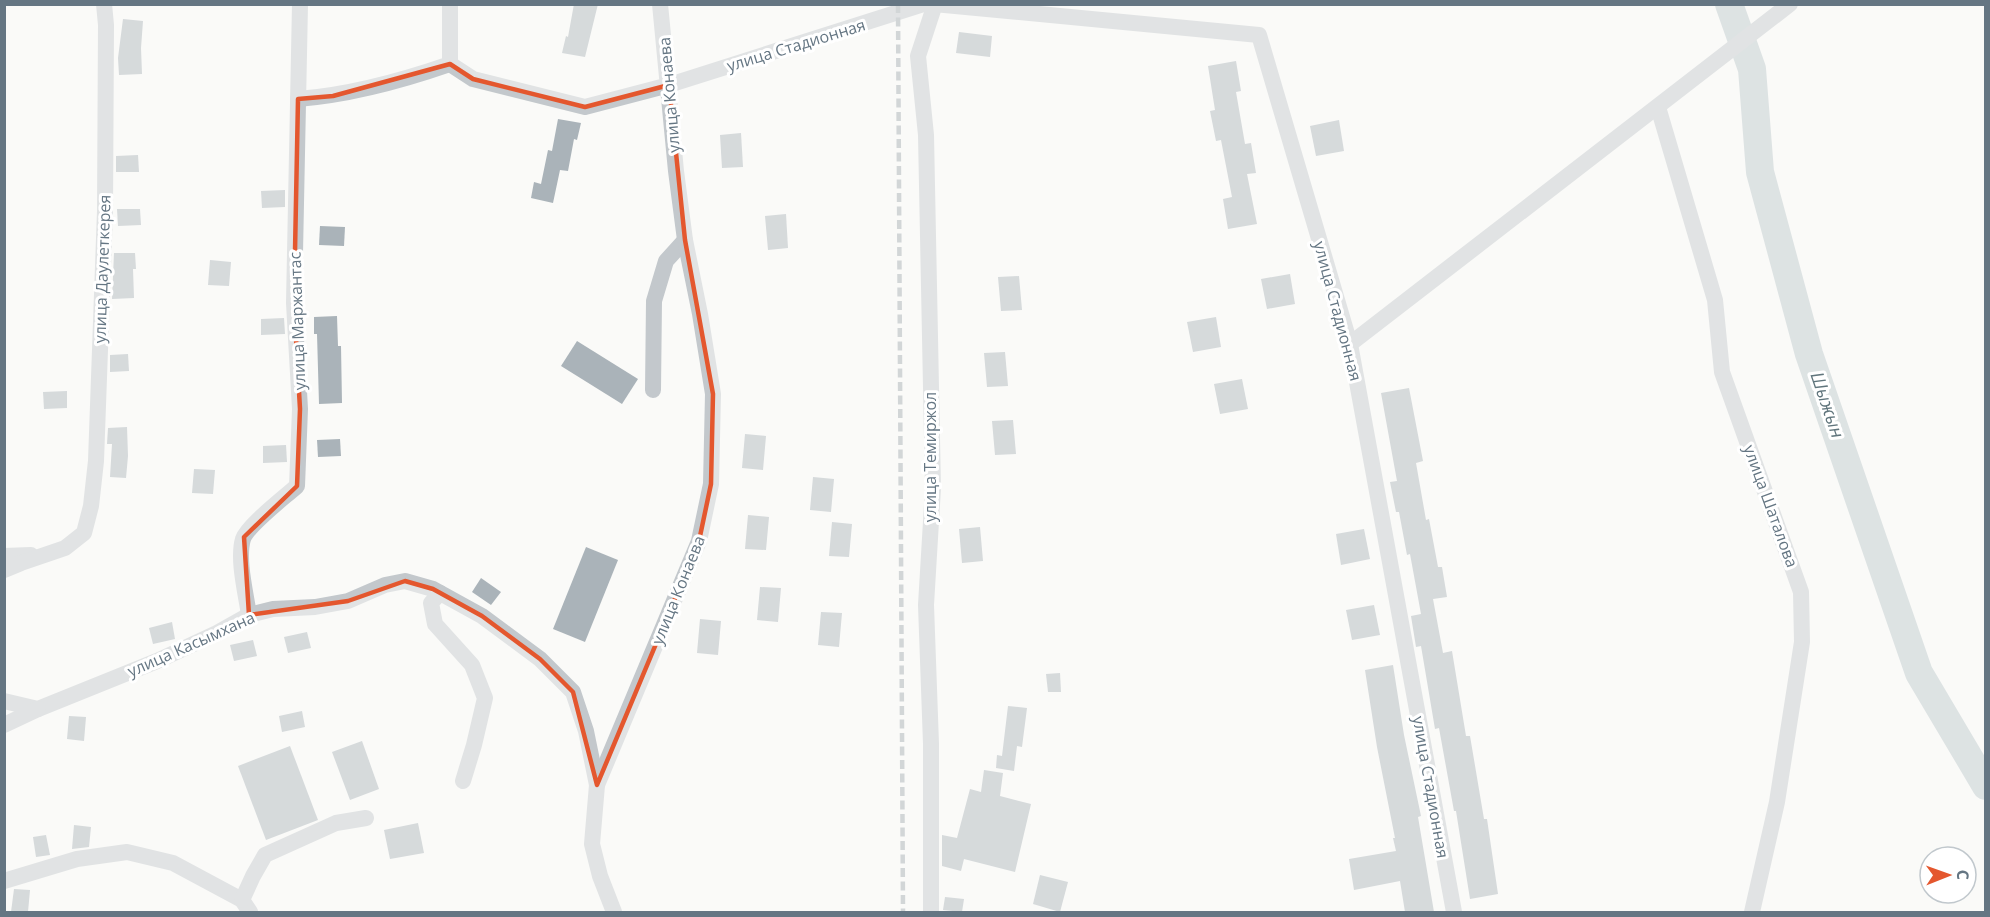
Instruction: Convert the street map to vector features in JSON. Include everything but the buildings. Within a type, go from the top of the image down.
[{"type":"street","name":"улица Даулеткерея","points":[[47,555],[66,549],[84,533],[91,506],[96,450],[105,212],[106,25],[104,4]]},
{"type":"street","name":"улица Маржантас","points":[[249,615],[242,560],[243,537],[297,486],[300,409],[294,303],[300,4]]},
{"type":"street","points":[[298,99],[333,96],[421,74],[450,64],[450,4]]},
{"type":"street","name":"улица Конаева","points":[[614,912],[600,876],[592,844],[597,785],[699,541],[711,484],[713,394],[675,171],[660,4]]},
{"type":"street","name":"улица Стадионная","points":[[450,64],[472,79],[585,107],[669,85],[924,4]]},
{"type":"street","name":"улица Стадионная","points":[[934,5],[1259,35],[1350,344],[1454,912]]},
{"type":"street","name":"улица Темиржол","points":[[931,912],[931,744],[926,605],[932,476],[926,135],[918,56],[934,5]]},
{"type":"street","points":[[1350,344],[1788,6]]},
{"type":"street","name":"улица Шаталова","points":[[1658,107],[1715,300],[1722,372],[1801,592],[1802,642],[1777,802],[1752,912]]},
{"type":"street","points":[[653,390],[654,301],[666,261],[685,240]]},
{"type":"street","points":[[4,556],[47,555]]},
{"type":"street","points":[[4,570],[47,555]]},
{"type":"street","name":"улица Касымхана","points":[[4,724],[157,661],[249,615],[273,609],[315,607],[348,601],[385,585],[405,581],[440,593],[482,616],[540,659],[573,692],[586,731],[597,785]]},
{"type":"street","points":[[440,593],[432,603],[435,624],[472,665],[485,698],[464,781]]},
{"type":"street","points":[[4,701],[38,709]]},
{"type":"street","points":[[4,881],[77,859],[127,852],[173,863],[246,906],[253,876],[266,855],[336,823],[366,818]]},
{"type":"highlighted area","points":[[450,64],[473,79],[585,107],[669,85],[685,240],[713,394],[711,484],[699,541],[597,785],[573,692],[540,659],[482,616],[433,589],[405,581],[348,601],[249,615],[244,537],[297,486],[300,409],[294,303],[298,99],[333,96]]},
{"type":"waterway","name":"Шыжын","points":[[1729,4],[1752,69],[1760,172],[1809,354],[1919,673],[1986,786]]},
{"type":"railway","points":[[898,4],[903,912]]}]
